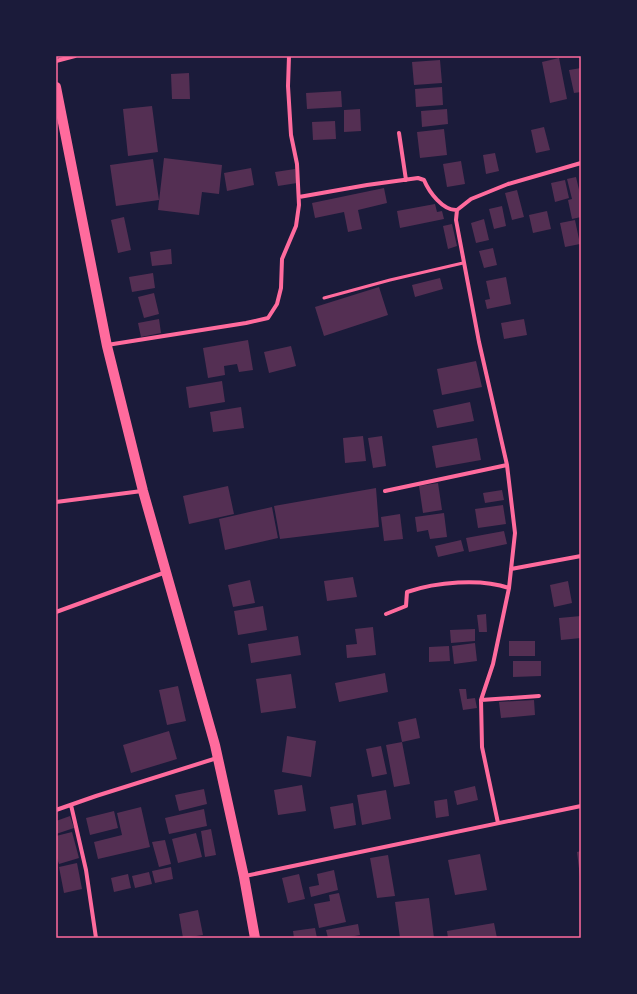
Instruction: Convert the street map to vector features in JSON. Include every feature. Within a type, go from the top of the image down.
[{"type":"main road","points":[[56,87],[107,346],[143,491],[218,758],[244,877],[255,938]]},
{"type":"street","points":[[56,61],[75,56]]},
{"type":"street","points":[[107,346],[268,318],[277,304],[281,288],[282,259],[296,226],[299,205],[297,164],[291,135],[288,86],[289,56]]},
{"type":"street","points":[[399,133],[406,180]]},
{"type":"street","points":[[498,823],[482,747],[481,700],[493,664],[509,588],[515,533],[507,465],[479,342],[456,220],[458,210],[471,199],[508,184],[581,163]]},
{"type":"street","points":[[298,197],[418,178],[424,180],[428,190],[438,201],[451,210],[458,210]]},
{"type":"street","points":[[385,491],[507,465]]},
{"type":"street","points":[[56,502],[143,491]]},
{"type":"street","points":[[511,569],[581,556]]},
{"type":"street","points":[[56,612],[166,572]]},
{"type":"street","points":[[386,614],[406,606],[407,592],[430,586],[481,583],[500,585],[509,588]]},
{"type":"street","points":[[481,700],[539,696]]},
{"type":"street","points":[[56,810],[218,758]]},
{"type":"street","points":[[71,805],[86,870],[96,938]]},
{"type":"street","points":[[244,877],[581,806]]},
{"type":"lane","points":[[324,298],[390,280],[464,263]]},
{"type":"building","points":[[559,58],[567,99],[550,103],[542,62]]},
{"type":"building","points":[[440,60],[442,83],[414,85],[412,62]]},
{"type":"building","points":[[581,68],[581,92],[574,93],[569,70]]},
{"type":"building","points":[[189,73],[190,99],[172,99],[171,74]]},
{"type":"building","points":[[442,87],[443,105],[416,107],[415,89]]},
{"type":"building","points":[[341,91],[342,107],[307,109],[306,93]]},
{"type":"building","points":[[152,106],[158,152],[128,156],[123,109]]},
{"type":"building","points":[[360,109],[361,131],[344,132],[344,110]]},
{"type":"building","points":[[447,109],[448,124],[422,127],[421,111]]},
{"type":"building","points":[[335,121],[336,139],[313,140],[312,122]]},
{"type":"building","points":[[544,127],[550,150],[536,153],[531,130]]},
{"type":"building","points":[[444,129],[447,155],[420,158],[417,132]]},
{"type":"building","points":[[495,153],[499,171],[486,174],[483,155]]},
{"type":"building","points":[[164,158],[222,165],[219,194],[202,192],[199,215],[158,210]]},
{"type":"building","points":[[153,159],[159,200],[116,206],[110,165]]},
{"type":"building","points":[[461,161],[465,184],[447,187],[443,164]]},
{"type":"building","points":[[251,168],[254,185],[227,191],[224,173]]},
{"type":"building","points":[[295,169],[297,183],[278,186],[275,172]]},
{"type":"building","points":[[576,177],[581,198],[581,217],[572,219],[568,200],[572,199],[567,179]]},
{"type":"building","points":[[565,180],[569,198],[555,202],[551,183]]},
{"type":"building","points":[[384,188],[387,203],[358,210],[362,229],[348,232],[344,212],[315,218],[312,203]]},
{"type":"building","points":[[517,190],[524,217],[512,220],[505,193]]},
{"type":"building","points":[[435,204],[437,212],[442,211],[444,219],[400,228],[397,211]]},
{"type":"building","points":[[502,206],[506,226],[494,229],[489,209]]},
{"type":"building","points":[[547,211],[551,229],[533,233],[529,215]]},
{"type":"building","points":[[124,217],[131,250],[118,253],[111,220]]},
{"type":"building","points":[[484,219],[489,240],[476,243],[471,223]]},
{"type":"building","points":[[575,220],[580,244],[565,247],[560,223]]},
{"type":"building","points":[[452,224],[457,246],[448,249],[443,226]]},
{"type":"building","points":[[493,248],[497,265],[484,268],[479,251]]},
{"type":"building","points":[[171,249],[172,264],[152,266],[150,252]]},
{"type":"building","points":[[153,273],[155,288],[132,292],[129,277]]},
{"type":"building","points":[[506,277],[511,304],[487,309],[485,300],[490,299],[486,281]]},
{"type":"building","points":[[440,278],[443,289],[415,297],[412,285]]},
{"type":"building","points":[[379,287],[388,315],[324,336],[315,307]]},
{"type":"building","points":[[154,293],[159,314],[144,318],[138,297]]},
{"type":"building","points":[[159,319],[161,333],[141,337],[138,323]]},
{"type":"building","points":[[524,319],[527,335],[504,339],[501,323]]},
{"type":"building","points":[[248,340],[253,370],[239,372],[237,364],[224,366],[225,375],[208,378],[203,348]]},
{"type":"building","points":[[291,346],[296,366],[269,373],[264,352]]},
{"type":"building","points":[[476,361],[482,387],[442,395],[437,369]]},
{"type":"building","points":[[222,381],[225,402],[189,408],[186,387]]},
{"type":"building","points":[[470,402],[474,421],[437,428],[433,410]]},
{"type":"building","points":[[241,407],[244,428],[213,432],[210,412]]},
{"type":"building","points":[[363,436],[366,461],[345,463],[343,438]]},
{"type":"building","points":[[382,436],[386,466],[373,468],[368,438]]},
{"type":"building","points":[[477,438],[481,460],[436,468],[432,446]]},
{"type":"building","points":[[438,483],[442,510],[423,513],[419,486]]},
{"type":"building","points":[[228,486],[234,514],[189,524],[183,496]]},
{"type":"building","points":[[376,488],[379,527],[280,539],[274,506]]},
{"type":"building","points":[[502,490],[504,500],[485,503],[483,493]]},
{"type":"building","points":[[503,505],[506,524],[478,528],[475,509]]},
{"type":"building","points":[[272,507],[278,538],[225,550],[219,519]]},
{"type":"building","points":[[444,513],[447,537],[430,539],[428,530],[417,532],[415,517]]},
{"type":"building","points":[[400,514],[403,539],[384,541],[381,517]]},
{"type":"building","points":[[504,531],[507,544],[469,552],[466,538]]},
{"type":"building","points":[[461,540],[464,551],[438,557],[435,546]]},
{"type":"building","points":[[353,577],[357,597],[327,601],[324,581]]},
{"type":"building","points":[[250,580],[255,603],[233,607],[228,585]]},
{"type":"building","points":[[568,581],[572,603],[554,607],[550,585]]},
{"type":"building","points":[[263,606],[267,630],[238,635],[234,611]]},
{"type":"building","points":[[486,614],[487,632],[479,632],[477,615]]},
{"type":"building","points":[[581,616],[581,638],[561,640],[559,618]]},
{"type":"building","points":[[373,627],[376,655],[347,658],[346,645],[357,644],[355,629]]},
{"type":"building","points":[[475,629],[475,641],[451,643],[450,630]]},
{"type":"building","points":[[298,636],[301,655],[251,663],[248,644]]},
{"type":"building","points":[[509,641],[535,641],[535,656],[509,656]]},
{"type":"building","points":[[475,643],[477,661],[454,664],[452,646]]},
{"type":"building","points":[[449,646],[450,661],[429,662],[429,647]]},
{"type":"building","points":[[513,661],[541,661],[541,676],[513,677]]},
{"type":"building","points":[[385,673],[388,692],[339,702],[335,683]]},
{"type":"building","points":[[291,674],[296,708],[261,713],[256,679]]},
{"type":"building","points":[[178,686],[186,721],[167,725],[159,690]]},
{"type":"building","points":[[459,689],[466,689],[467,699],[475,698],[477,708],[463,710]]},
{"type":"building","points":[[534,700],[535,715],[501,718],[499,702]]},
{"type":"building","points":[[416,718],[420,738],[402,742],[398,722]]},
{"type":"building","points":[[169,731],[177,759],[131,773],[123,745]]},
{"type":"building","points":[[287,736],[316,741],[311,777],[282,772]]},
{"type":"building","points":[[402,742],[410,784],[394,787],[386,745]]},
{"type":"building","points":[[381,746],[387,774],[372,777],[366,749]]},
{"type":"building","points":[[302,785],[306,811],[278,815],[274,790]]},
{"type":"building","points":[[475,786],[478,800],[457,805],[454,791]]},
{"type":"building","points":[[204,789],[207,804],[179,811],[175,795]]},
{"type":"building","points":[[386,790],[391,819],[362,825],[357,795]]},
{"type":"building","points":[[447,799],[449,816],[436,818],[434,801]]},
{"type":"building","points":[[353,803],[356,825],[334,829],[330,807]]},
{"type":"building","points":[[141,807],[150,847],[98,859],[94,842],[122,835],[117,813]]},
{"type":"building","points":[[204,809],[207,826],[169,834],[165,818]]},
{"type":"building","points":[[114,811],[118,828],[90,835],[86,818]]},
{"type":"building","points":[[70,816],[74,828],[56,834],[56,821]]},
{"type":"building","points":[[211,829],[216,855],[205,857],[201,831]]},
{"type":"building","points":[[72,832],[79,858],[59,864],[56,855],[56,836]]},
{"type":"building","points":[[196,833],[202,857],[178,863],[172,839]]},
{"type":"building","points":[[165,840],[171,864],[159,867],[152,842]]},
{"type":"building","points":[[581,851],[581,877],[580,877],[577,852]]},
{"type":"building","points":[[480,854],[487,890],[455,895],[448,860]]},
{"type":"building","points":[[388,855],[395,896],[377,898],[370,858]]},
{"type":"building","points":[[77,863],[82,889],[64,893],[59,867]]},
{"type":"building","points":[[171,867],[173,879],[155,883],[152,871]]},
{"type":"building","points":[[334,870],[338,890],[311,897],[309,887],[319,885],[317,874]]},
{"type":"building","points":[[149,872],[152,884],[135,888],[132,876]]},
{"type":"building","points":[[128,874],[131,888],[114,892],[111,878]]},
{"type":"building","points":[[299,874],[305,899],[288,903],[282,878]]},
{"type":"building","points":[[339,893],[346,922],[319,928],[314,904],[330,901],[329,895]]},
{"type":"building","points":[[429,898],[434,938],[400,938],[395,902]]},
{"type":"building","points":[[198,910],[203,935],[183,938],[179,914]]},
{"type":"building","points":[[494,923],[497,938],[448,938],[447,931]]},
{"type":"building","points":[[358,924],[360,935],[344,938],[328,938],[326,930]]},
{"type":"building","points":[[315,928],[317,938],[294,938],[293,931]]}]
